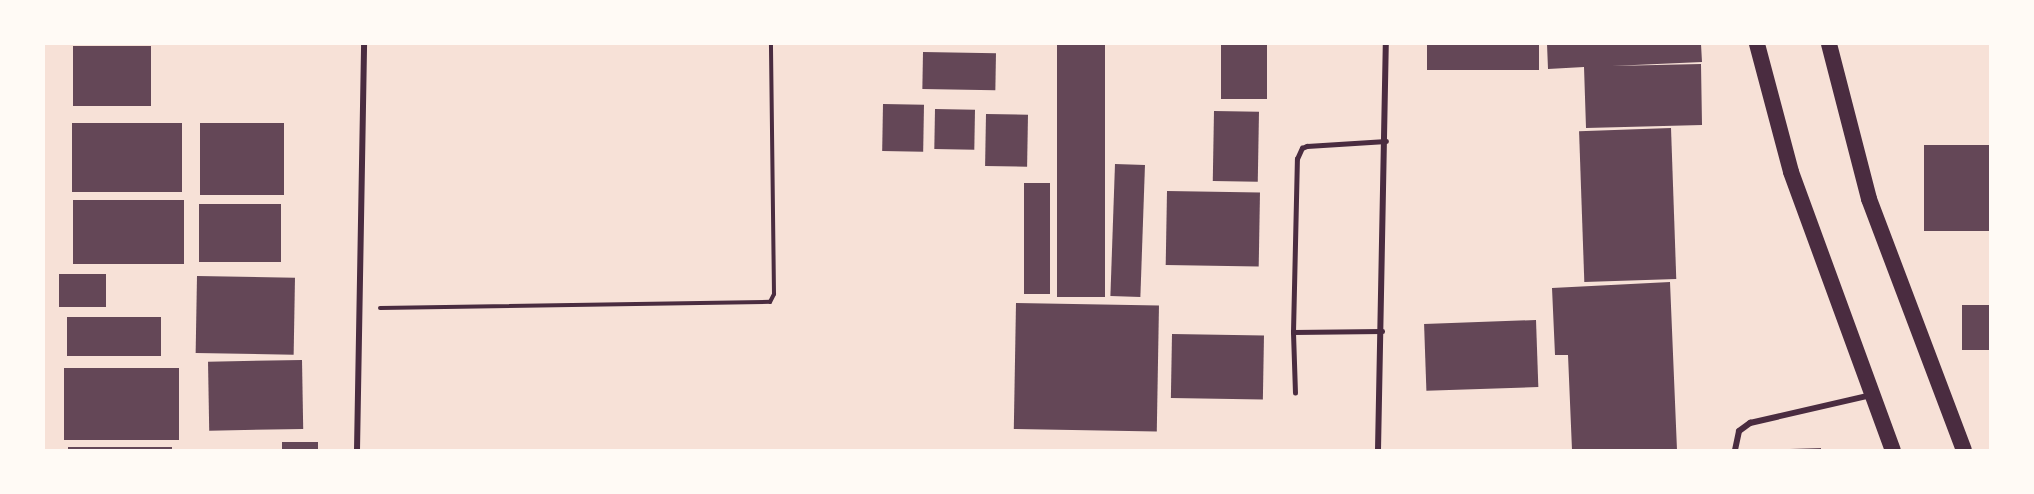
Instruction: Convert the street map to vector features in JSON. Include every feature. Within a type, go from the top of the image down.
[{"type":"highway","points":[[1757,44],[1791,172],[1893,450]]},
{"type":"highway","points":[[1829,44],[1869,199],[1964,450]]},
{"type":"street","points":[[357,450],[364,44]]},
{"type":"street","points":[[1378,450],[1386,141],[1386,44]]},
{"type":"street","points":[[1735,450],[1739,431],[1750,423],[1872,395]]},
{"type":"lane","points":[[1295,393],[1293,332],[1297,159],[1302,148],[1307,146],[1386,141]]},
{"type":"lane","points":[[1293,332],[1382,331]]},
{"type":"path","points":[[359,308],[770,302],[774,294],[771,44]]},
{"type":"building","points":[[1057,44],[1105,44],[1105,297],[1057,297]]},
{"type":"building","points":[[1221,44],[1267,44],[1267,99],[1221,99]]},
{"type":"building","points":[[1427,44],[1539,44],[1539,70],[1427,70]]},
{"type":"building","points":[[1547,44],[1701,44],[1702,62],[1612,66],[1701,64],[1702,125],[1586,128],[1584,67],[1548,69]]},
{"type":"building","points":[[73,46],[151,46],[151,106],[73,106]]},
{"type":"building","points":[[923,52],[996,53],[995,90],[922,89]]},
{"type":"building","points":[[883,104],[924,105],[923,152],[882,151]]},
{"type":"building","points":[[935,109],[975,110],[974,150],[934,149]]},
{"type":"building","points":[[1214,111],[1259,112],[1258,182],[1213,181]]},
{"type":"building","points":[[986,114],[1028,115],[1027,167],[985,166]]},
{"type":"building","points":[[72,123],[182,123],[182,192],[72,192]]},
{"type":"building","points":[[200,123],[284,123],[284,195],[200,195]]},
{"type":"building","points":[[1671,128],[1676,279],[1584,282],[1579,131]]},
{"type":"building","points":[[1924,145],[1990,145],[1990,231],[1924,231]]},
{"type":"building","points":[[1115,164],[1145,165],[1140,297],[1110,296]]},
{"type":"building","points":[[1024,183],[1050,183],[1050,294],[1024,294]]},
{"type":"building","points":[[1167,191],[1260,193],[1259,267],[1166,265]]},
{"type":"building","points":[[73,200],[184,200],[184,264],[73,264]]},
{"type":"building","points":[[199,204],[281,204],[281,262],[199,262]]},
{"type":"building","points":[[59,274],[106,274],[106,307],[59,307]]},
{"type":"building","points":[[197,276],[295,278],[294,355],[196,353]]},
{"type":"building","points":[[1670,282],[1677,450],[1572,450],[1568,355],[1555,355],[1552,288]]},
{"type":"building","points":[[1016,303],[1159,305],[1157,431],[1014,429]]},
{"type":"building","points":[[1962,305],[1990,305],[1990,350],[1962,350]]},
{"type":"building","points":[[67,317],[161,317],[161,356],[67,356]]},
{"type":"building","points":[[1536,320],[1538,387],[1426,391],[1424,324]]},
{"type":"building","points":[[1172,334],[1264,336],[1263,400],[1171,398]]},
{"type":"building","points":[[302,360],[303,429],[209,431],[208,362]]},
{"type":"building","points":[[64,368],[179,368],[179,440],[64,440]]},
{"type":"building","points":[[282,442],[318,442],[318,450],[282,450]]},
{"type":"building","points":[[68,447],[172,447],[172,450],[68,450]]},
{"type":"building","points":[[1821,448],[1821,450],[1790,450],[1790,449]]}]
